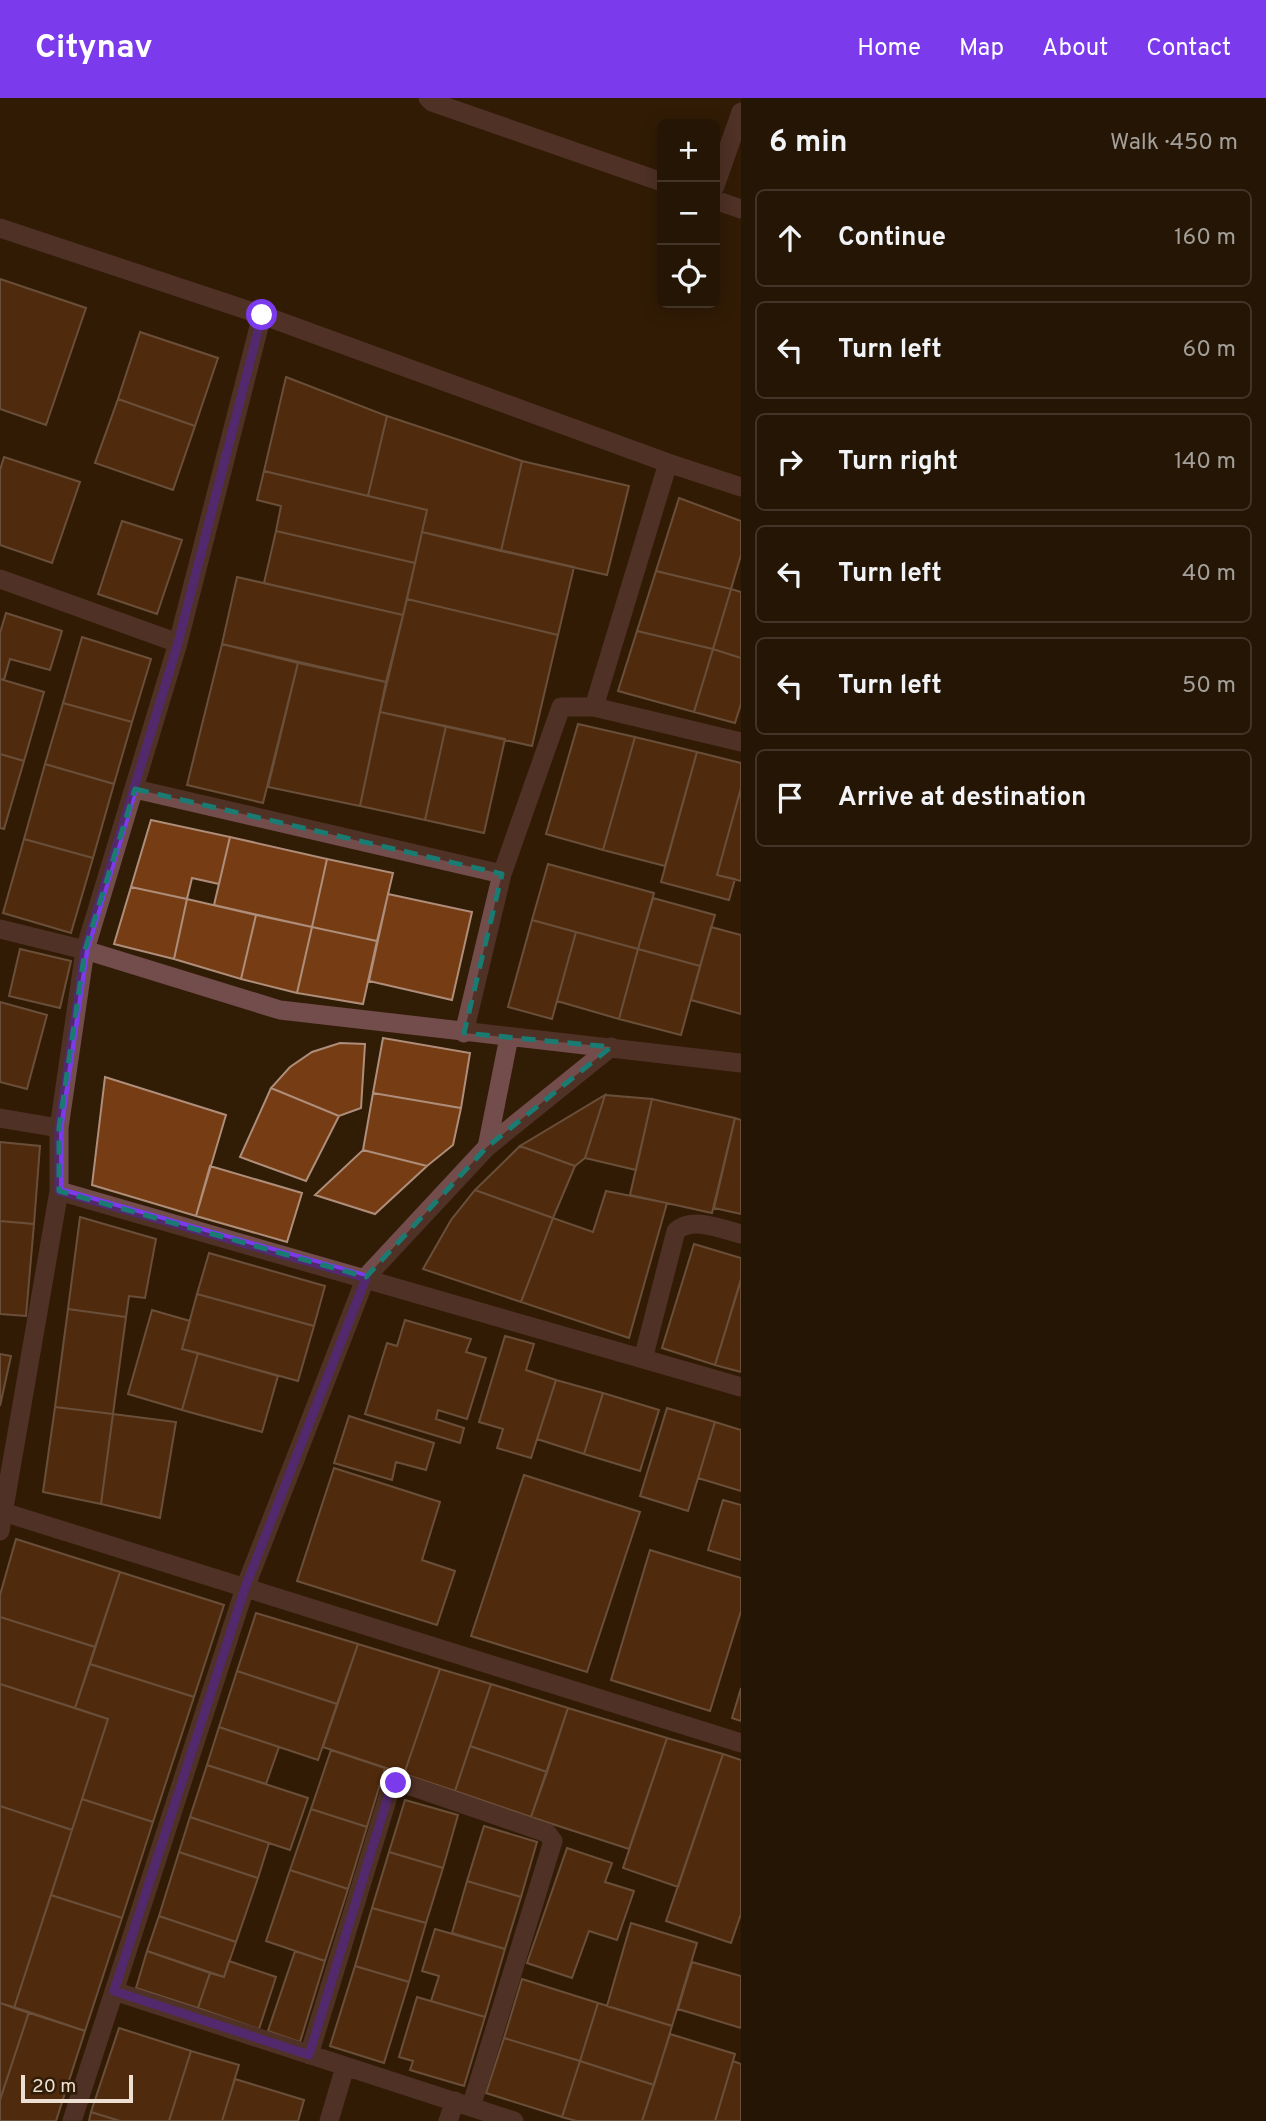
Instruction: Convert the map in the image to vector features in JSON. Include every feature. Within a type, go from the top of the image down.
[{"type":"street","points":[[428,98],[432,102],[657,180]]},
{"type":"street","points":[[716,182],[741,111]]},
{"type":"street","points":[[720,202],[741,209]]},
{"type":"street","points":[[0,228],[262,315],[741,487]]},
{"type":"street","points":[[262,315],[178,643],[85,950],[59,1128],[59,1191],[2,1518],[245,1588],[741,1743]]},
{"type":"street","points":[[594,707],[668,463]]},
{"type":"street","points":[[0,579],[178,643]]},
{"type":"street","points":[[464,1033],[502,874],[561,707],[594,707],[741,742]]},
{"type":"street","points":[[135,789],[502,874]]},
{"type":"street","points":[[0,929],[85,950],[280,1010],[741,1063]]},
{"type":"street","points":[[487,1147],[509,1037]]},
{"type":"street","points":[[72,2121],[245,1588],[366,1278],[487,1147],[611,1047]]},
{"type":"street","points":[[0,1118],[59,1128]]},
{"type":"street","points":[[59,1191],[741,1387]]},
{"type":"street","points":[[643,1359],[676,1231],[684,1225],[695,1223],[741,1234]]},
{"type":"street","points":[[309,2055],[391,1787],[402,1783],[547,1833],[553,1840],[463,2104],[448,2121]]},
{"type":"street","points":[[114,1991],[514,2121]]},
{"type":"street","points":[[328,2121],[345,2067]]},
{"type":"highlighted area","points":[[135,789],[502,874],[464,1033],[611,1047],[487,1147],[366,1277],[59,1191],[59,1128],[85,950]]},
{"type":"building","points":[[0,279],[86,308],[46,425],[0,409]]},
{"type":"building","points":[[140,332],[218,358],[195,426],[118,399]]},
{"type":"building","points":[[286,377],[387,416],[368,496],[264,471]]},
{"type":"building","points":[[118,399],[195,426],[173,490],[95,463]]},
{"type":"building","points":[[387,416],[522,461],[501,551],[422,532],[427,510],[368,496]]},
{"type":"building","points":[[4,457],[80,482],[52,563],[0,545],[0,470]]},
{"type":"building","points":[[522,461],[629,486],[607,575],[501,551]]},
{"type":"building","points":[[264,471],[427,510],[415,563],[276,531],[281,506],[257,500]]},
{"type":"building","points":[[679,498],[741,521],[741,555],[731,589],[656,571]]},
{"type":"building","points":[[122,521],[182,540],[157,614],[98,594]]},
{"type":"building","points":[[276,531],[415,563],[403,615],[264,583]]},
{"type":"building","points":[[422,532],[574,567],[558,635],[407,599]]},
{"type":"building","points":[[656,571],[731,589],[713,649],[637,631]]},
{"type":"building","points":[[237,577],[403,615],[386,682],[222,644]]},
{"type":"building","points":[[731,589],[741,592],[741,658],[713,649]]},
{"type":"building","points":[[407,599],[558,635],[532,746],[380,712]]},
{"type":"building","points":[[6,613],[62,631],[50,670],[10,659],[4,680],[0,679],[0,633]]},
{"type":"building","points":[[637,631],[713,649],[694,712],[618,691]]},
{"type":"building","points":[[82,637],[151,659],[132,722],[63,703]]},
{"type":"building","points":[[222,644],[298,663],[263,803],[187,785]]},
{"type":"building","points":[[713,649],[741,658],[741,704],[735,723],[694,712]]},
{"type":"building","points":[[298,663],[386,682],[360,806],[268,787]]},
{"type":"building","points":[[0,679],[44,692],[24,761],[0,754]]},
{"type":"building","points":[[63,703],[132,722],[114,784],[45,764]]},
{"type":"building","points":[[380,712],[446,726],[425,820],[360,806]]},
{"type":"building","points":[[578,724],[635,737],[603,850],[546,834]]},
{"type":"building","points":[[446,726],[505,739],[484,833],[425,820]]},
{"type":"building","points":[[635,737],[697,752],[665,866],[603,850]]},
{"type":"building","points":[[697,752],[741,763],[741,788],[717,875],[735,879],[729,900],[661,882]]},
{"type":"building","points":[[0,754],[24,761],[4,829],[0,828]]},
{"type":"building","points":[[45,764],[114,784],[93,858],[24,839]]},
{"type":"building","points":[[741,788],[741,881],[717,875]]},
{"type":"building","points":[[151,820],[230,837],[219,884],[192,878],[187,899],[131,887]]},
{"type":"building","points":[[230,837],[327,859],[312,927],[214,905]]},
{"type":"building","points":[[24,839],[93,858],[71,933],[3,913]]},
{"type":"building","points":[[327,859],[393,873],[377,941],[312,927]]},
{"type":"building","points":[[548,864],[654,893],[638,949],[532,920]]},
{"type":"building","points":[[131,887],[187,899],[174,959],[114,944]]},
{"type":"building","points":[[388,894],[472,912],[452,1000],[369,981]]},
{"type":"building","points":[[653,898],[715,915],[700,966],[638,949]]},
{"type":"building","points":[[187,899],[256,915],[241,979],[174,959]]},
{"type":"building","points":[[256,915],[312,927],[297,993],[241,979]]},
{"type":"building","points":[[532,920],[576,932],[552,1019],[508,1007]]},
{"type":"building","points":[[312,927],[377,941],[363,1004],[297,993]]},
{"type":"building","points":[[711,927],[741,935],[741,1014],[691,1000]]},
{"type":"building","points":[[576,932],[638,949],[619,1019],[557,1001]]},
{"type":"building","points":[[20,949],[71,961],[60,1008],[9,996]]},
{"type":"building","points":[[638,949],[700,966],[681,1035],[619,1019]]},
{"type":"building","points":[[0,1002],[47,1015],[27,1089],[0,1082]]},
{"type":"building","points":[[383,1038],[470,1053],[461,1108],[373,1093]]},
{"type":"building","points":[[340,1043],[365,1044],[361,1108],[339,1116],[271,1088],[290,1067],[312,1052]]},
{"type":"building","points":[[105,1077],[226,1115],[196,1216],[92,1185]]},
{"type":"building","points":[[271,1088],[339,1116],[306,1181],[240,1157]]},
{"type":"building","points":[[373,1093],[461,1108],[453,1145],[427,1166],[363,1150]]},
{"type":"building","points":[[605,1095],[585,1158],[575,1166],[520,1146]]},
{"type":"building","points":[[605,1095],[652,1099],[636,1170],[585,1158]]},
{"type":"building","points":[[652,1099],[735,1118],[712,1213],[630,1195]]},
{"type":"building","points":[[735,1118],[741,1120],[741,1214],[714,1208]]},
{"type":"building","points":[[0,1142],[40,1146],[34,1224],[0,1221]]},
{"type":"building","points":[[520,1146],[575,1166],[553,1218],[475,1190]]},
{"type":"building","points":[[363,1150],[427,1166],[375,1214],[315,1195]]},
{"type":"building","points":[[210,1166],[302,1193],[287,1242],[196,1216]]},
{"type":"building","points":[[475,1190],[553,1218],[521,1302],[423,1269],[451,1220]]},
{"type":"building","points":[[606,1191],[667,1203],[629,1338],[521,1302],[553,1218],[593,1232]]},
{"type":"building","points":[[80,1217],[156,1239],[145,1298],[129,1296],[126,1317],[68,1309]]},
{"type":"building","points":[[0,1221],[34,1224],[26,1316],[0,1314]]},
{"type":"building","points":[[694,1244],[741,1258],[741,1279],[715,1365],[662,1348]]},
{"type":"building","points":[[209,1253],[325,1286],[314,1326],[197,1294]]},
{"type":"building","points":[[741,1280],[741,1372],[715,1365]]},
{"type":"building","points":[[197,1294],[314,1326],[298,1381],[182,1349]]},
{"type":"building","points":[[68,1309],[126,1317],[113,1414],[55,1407]]},
{"type":"building","points":[[152,1310],[190,1321],[182,1349],[198,1353],[182,1410],[128,1394]]},
{"type":"building","points":[[405,1320],[471,1339],[466,1352],[486,1358],[467,1419],[438,1410],[436,1419],[464,1428],[460,1443],[365,1414],[387,1343],[397,1346]]},
{"type":"building","points":[[505,1336],[534,1344],[526,1370],[556,1380],[531,1458],[497,1448],[503,1429],[479,1422]]},
{"type":"building","points":[[198,1353],[278,1376],[262,1432],[182,1410]]},
{"type":"building","points":[[0,1354],[11,1356],[0,1406]]},
{"type":"building","points":[[556,1380],[603,1393],[584,1454],[537,1439]]},
{"type":"building","points":[[603,1393],[659,1410],[640,1471],[584,1454]]},
{"type":"building","points":[[55,1407],[113,1414],[101,1504],[43,1492]]},
{"type":"building","points":[[667,1408],[715,1422],[688,1511],[640,1496]]},
{"type":"building","points":[[113,1414],[176,1422],[160,1518],[101,1504]]},
{"type":"building","points":[[349,1416],[434,1443],[426,1470],[396,1462],[392,1480],[334,1463]]},
{"type":"building","points":[[715,1422],[741,1430],[741,1491],[698,1478]]},
{"type":"building","points":[[334,1468],[440,1502],[422,1560],[455,1571],[437,1625],[297,1581]]},
{"type":"building","points":[[524,1475],[640,1512],[587,1672],[471,1636]]},
{"type":"building","points":[[723,1500],[741,1505],[741,1560],[708,1550]]},
{"type":"building","points":[[16,1539],[120,1572],[95,1647],[0,1617],[0,1595]]},
{"type":"building","points":[[650,1550],[741,1578],[741,1611],[710,1711],[611,1680]]},
{"type":"building","points":[[120,1572],[224,1605],[194,1697],[90,1664]]},
{"type":"building","points":[[256,1613],[358,1644],[337,1704],[237,1671]]},
{"type":"building","points":[[0,1617],[95,1647],[75,1708],[0,1684]]},
{"type":"building","points":[[358,1644],[440,1669],[404,1774],[323,1747]]},
{"type":"building","points":[[90,1664],[194,1697],[153,1822],[82,1799],[108,1719],[75,1708]]},
{"type":"building","points":[[440,1669],[491,1684],[455,1791],[404,1774]]},
{"type":"building","points":[[237,1671],[337,1704],[318,1760],[219,1727]]},
{"type":"building","points":[[0,1684],[108,1719],[72,1830],[0,1806]]},
{"type":"building","points":[[491,1684],[568,1708],[547,1772],[470,1746]]},
{"type":"building","points":[[741,1688],[741,1721],[732,1718]]},
{"type":"building","points":[[568,1708],[667,1738],[629,1849],[531,1817]]},
{"type":"building","points":[[219,1727],[279,1747],[266,1784],[207,1765]]},
{"type":"building","points":[[667,1738],[723,1754],[678,1887],[623,1868]]},
{"type":"building","points":[[470,1746],[547,1772],[531,1817],[455,1791]]},
{"type":"building","points":[[331,1750],[385,1768],[367,1827],[311,1809]]},
{"type":"building","points":[[723,1754],[741,1760],[741,1914],[731,1943],[666,1921]]},
{"type":"building","points":[[207,1765],[308,1798],[290,1850],[190,1817]]},
{"type":"building","points":[[82,1799],[153,1822],[122,1918],[51,1895]]},
{"type":"building","points":[[405,1800],[458,1815],[443,1868],[389,1852]]},
{"type":"building","points":[[0,1806],[72,1830],[14,2008],[0,2003]]},
{"type":"building","points":[[311,1809],[367,1827],[348,1889],[290,1870]]},
{"type":"building","points":[[190,1817],[269,1843],[258,1878],[179,1852]]},
{"type":"building","points":[[484,1826],[537,1842],[521,1897],[467,1881]]},
{"type":"building","points":[[567,1848],[612,1863],[605,1882],[634,1891],[617,1940],[589,1931],[572,1978],[527,1963]]},
{"type":"building","points":[[179,1852],[258,1878],[236,1942],[159,1916]]},
{"type":"building","points":[[389,1852],[443,1868],[426,1923],[372,1908]]},
{"type":"building","points":[[290,1870],[348,1889],[325,1961],[266,1941]]},
{"type":"building","points":[[467,1881],[521,1897],[505,1949],[452,1933]]},
{"type":"building","points":[[51,1895],[122,1918],[85,2031],[14,2008]]},
{"type":"building","points":[[372,1908],[426,1923],[409,1982],[355,1966]]},
{"type":"building","points":[[159,1916],[236,1942],[224,1977],[147,1951]]},
{"type":"building","points":[[631,1923],[697,1943],[672,2026],[607,2006]]},
{"type":"building","points":[[435,1929],[505,1949],[485,2017],[431,2001],[439,1976],[422,1971]]},
{"type":"building","points":[[147,1951],[210,1973],[198,2008],[136,1988]]},
{"type":"building","points":[[295,1951],[325,1961],[300,2042],[268,2031]]},
{"type":"building","points":[[229,1961],[276,1977],[259,2029],[198,2008],[210,1973],[224,1977]]},
{"type":"building","points":[[692,1962],[741,1976],[741,2028],[678,2009]]},
{"type":"building","points":[[355,1966],[409,1982],[384,2063],[330,2046]]},
{"type":"building","points":[[522,1979],[598,2003],[580,2061],[504,2038]]},
{"type":"building","points":[[417,1997],[485,2017],[464,2086],[410,2070],[413,2061],[399,2057]]},
{"type":"building","points":[[0,2003],[29,2012],[0,2100]]},
{"type":"building","points":[[598,2003],[672,2026],[654,2085],[580,2061]]},
{"type":"building","points":[[29,2012],[85,2031],[56,2121],[0,2121],[0,2100]]},
{"type":"building","points":[[119,2028],[191,2051],[169,2121],[120,2121],[91,2112]]},
{"type":"building","points":[[670,2034],[735,2054],[715,2121],[642,2121]]},
{"type":"building","points":[[504,2038],[580,2061],[562,2117],[486,2093]]},
{"type":"building","points":[[191,2051],[239,2065],[222,2121],[169,2121]]},
{"type":"building","points":[[580,2061],[654,2085],[642,2121],[576,2121],[562,2117]]},
{"type":"building","points":[[733,2061],[741,2064],[741,2121],[715,2121]]},
{"type":"building","points":[[235,2079],[304,2100],[298,2121],[222,2121]]},
{"type":"building","points":[[91,2112],[120,2121],[89,2121]]},
{"type":"route","points":[[262,315],[178,643],[85,950],[59,1128],[59,1191],[366,1278],[245,1588],[114,1991],[309,2055],[391,1787],[396,1783]]}]
